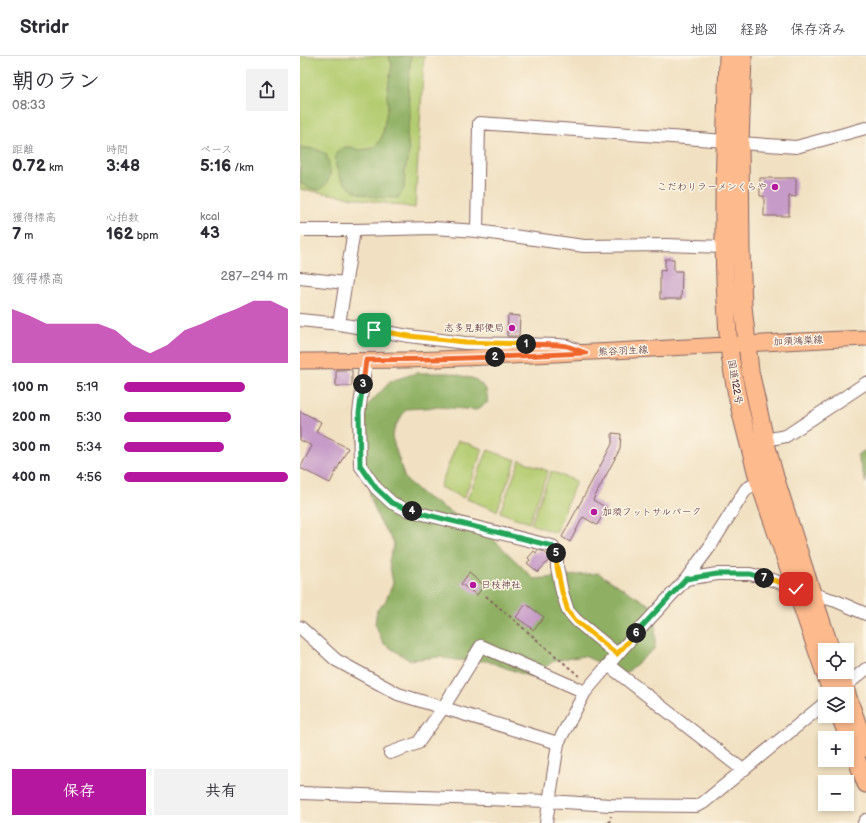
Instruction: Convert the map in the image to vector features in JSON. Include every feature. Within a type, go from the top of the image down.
[{"type":"highway","name":"国道122号","points":[[728,56],[741,249],[743,306],[750,370],[765,440],[804,591],[828,643]]},
{"type":"highway","name":"国道122号","points":[[743,56],[733,142],[724,247],[726,307],[733,373],[749,446],[759,482],[804,591],[840,687]]},
{"type":"highway","name":"国道122号","points":[[854,720],[866,748]]},
{"type":"highway","points":[[843,723],[866,784]]},
{"type":"main road","name":"加須鴻巣線","points":[[729,345],[866,338]]},
{"type":"main road","name":"熊谷羽生線","points":[[300,361],[438,359],[729,345]]},
{"type":"street","points":[[477,232],[479,124],[796,147],[866,128]]},
{"type":"street","points":[[300,230],[434,228],[584,246],[666,244],[724,247]]},
{"type":"street","points":[[339,324],[354,230]]},
{"type":"street","points":[[300,278],[345,282]]},
{"type":"street","points":[[300,320],[339,324],[409,336],[465,342],[567,346],[586,353]]},
{"type":"street","points":[[366,360],[359,413],[360,465],[376,488],[392,503],[407,510],[552,546],[557,554],[557,567],[562,592],[568,611],[576,621],[617,654]]},
{"type":"street","points":[[765,440],[786,436],[866,382]]},
{"type":"street","points":[[546,823],[558,743],[588,689],[617,654],[686,579],[712,545],[746,489],[759,482]]},
{"type":"street","points":[[686,579],[717,574],[750,574],[836,601],[866,614]]},
{"type":"street","points":[[300,627],[336,660],[398,694],[558,743]]},
{"type":"street","points":[[390,753],[418,743],[443,708],[481,646],[588,689]]},
{"type":"street","points":[[608,665],[743,770]]},
{"type":"street","points":[[844,687],[866,669]]},
{"type":"street","points":[[300,793],[549,801],[610,805],[696,806],[703,803],[818,709]]},
{"type":"path","points":[[486,596],[588,689]]},
{"type":"green space","points":[[300,56],[424,56],[415,208],[300,189]]},
{"type":"green space","points":[[388,56],[411,56],[408,91],[410,120],[407,134],[409,152],[405,172],[404,189],[398,198],[369,196],[352,189],[345,184],[336,166],[336,153],[343,147],[351,147],[359,150],[374,148],[382,137],[388,105],[387,95],[392,64]]},
{"type":"green space","points":[[300,147],[316,149],[326,154],[330,174],[327,182],[319,190],[309,188],[300,183]]},
{"type":"green space","points":[[416,373],[450,373],[475,379],[486,389],[488,402],[476,410],[439,407],[406,409],[395,427],[392,437],[405,479],[423,495],[490,536],[534,579],[598,573],[656,609],[655,648],[625,674],[584,656],[554,661],[531,677],[487,661],[456,660],[439,657],[409,660],[383,643],[375,623],[377,610],[385,602],[393,583],[389,561],[394,543],[379,520],[370,496],[369,474],[359,457],[359,429],[366,407],[391,381]]},
{"type":"green space","points":[[458,440],[483,449],[464,498],[440,487]]},
{"type":"green space","points":[[488,450],[516,460],[497,511],[467,499]]},
{"type":"green space","points":[[866,450],[866,483],[857,455]]},
{"type":"green space","points":[[520,460],[548,471],[529,523],[500,512]]},
{"type":"green space","points":[[551,471],[576,481],[556,533],[531,524]]},
{"type":"building","points":[[760,178],[796,178],[796,197],[789,196],[789,216],[764,216],[764,196],[760,196]]},
{"type":"building","points":[[665,259],[674,259],[674,271],[682,271],[681,299],[660,299],[660,270],[665,271]]},
{"type":"building","points":[[508,315],[520,316],[519,336],[507,336]]},
{"type":"building","points":[[336,370],[352,370],[352,386],[336,386]]},
{"type":"building","points":[[300,411],[321,422],[316,432],[348,448],[330,483],[300,468],[312,446],[300,440]]},
{"type":"building","points":[[612,433],[621,434],[620,449],[593,500],[607,508],[597,525],[583,517],[570,542],[562,537],[612,444]]},
{"type":"building","points":[[538,550],[543,551],[550,557],[550,559],[538,572],[527,563],[530,560],[528,558],[534,551],[536,553]]},
{"type":"building","points":[[469,573],[484,585],[477,595],[461,584]]},
{"type":"building","points":[[526,604],[544,617],[534,630],[516,617]]},
{"type":"place","name":"こだわりラーメンくらや","points":[[775,187]]},
{"type":"place","name":"志多見郵便局","points":[[512,328]]},
{"type":"place","name":"加須フットサルパーク","points":[[594,512]]},
{"type":"place","name":"日枝神社","points":[[473,585]]},
{"type":"route","points":[[374,330],[409,336],[465,342],[558,345],[567,346],[586,353],[438,359],[366,360],[359,413],[360,465],[376,488],[392,503],[407,510],[552,546],[557,554],[557,567],[562,592],[568,611],[576,621],[617,654],[686,579],[717,574],[750,574],[776,581],[796,589]]}]
